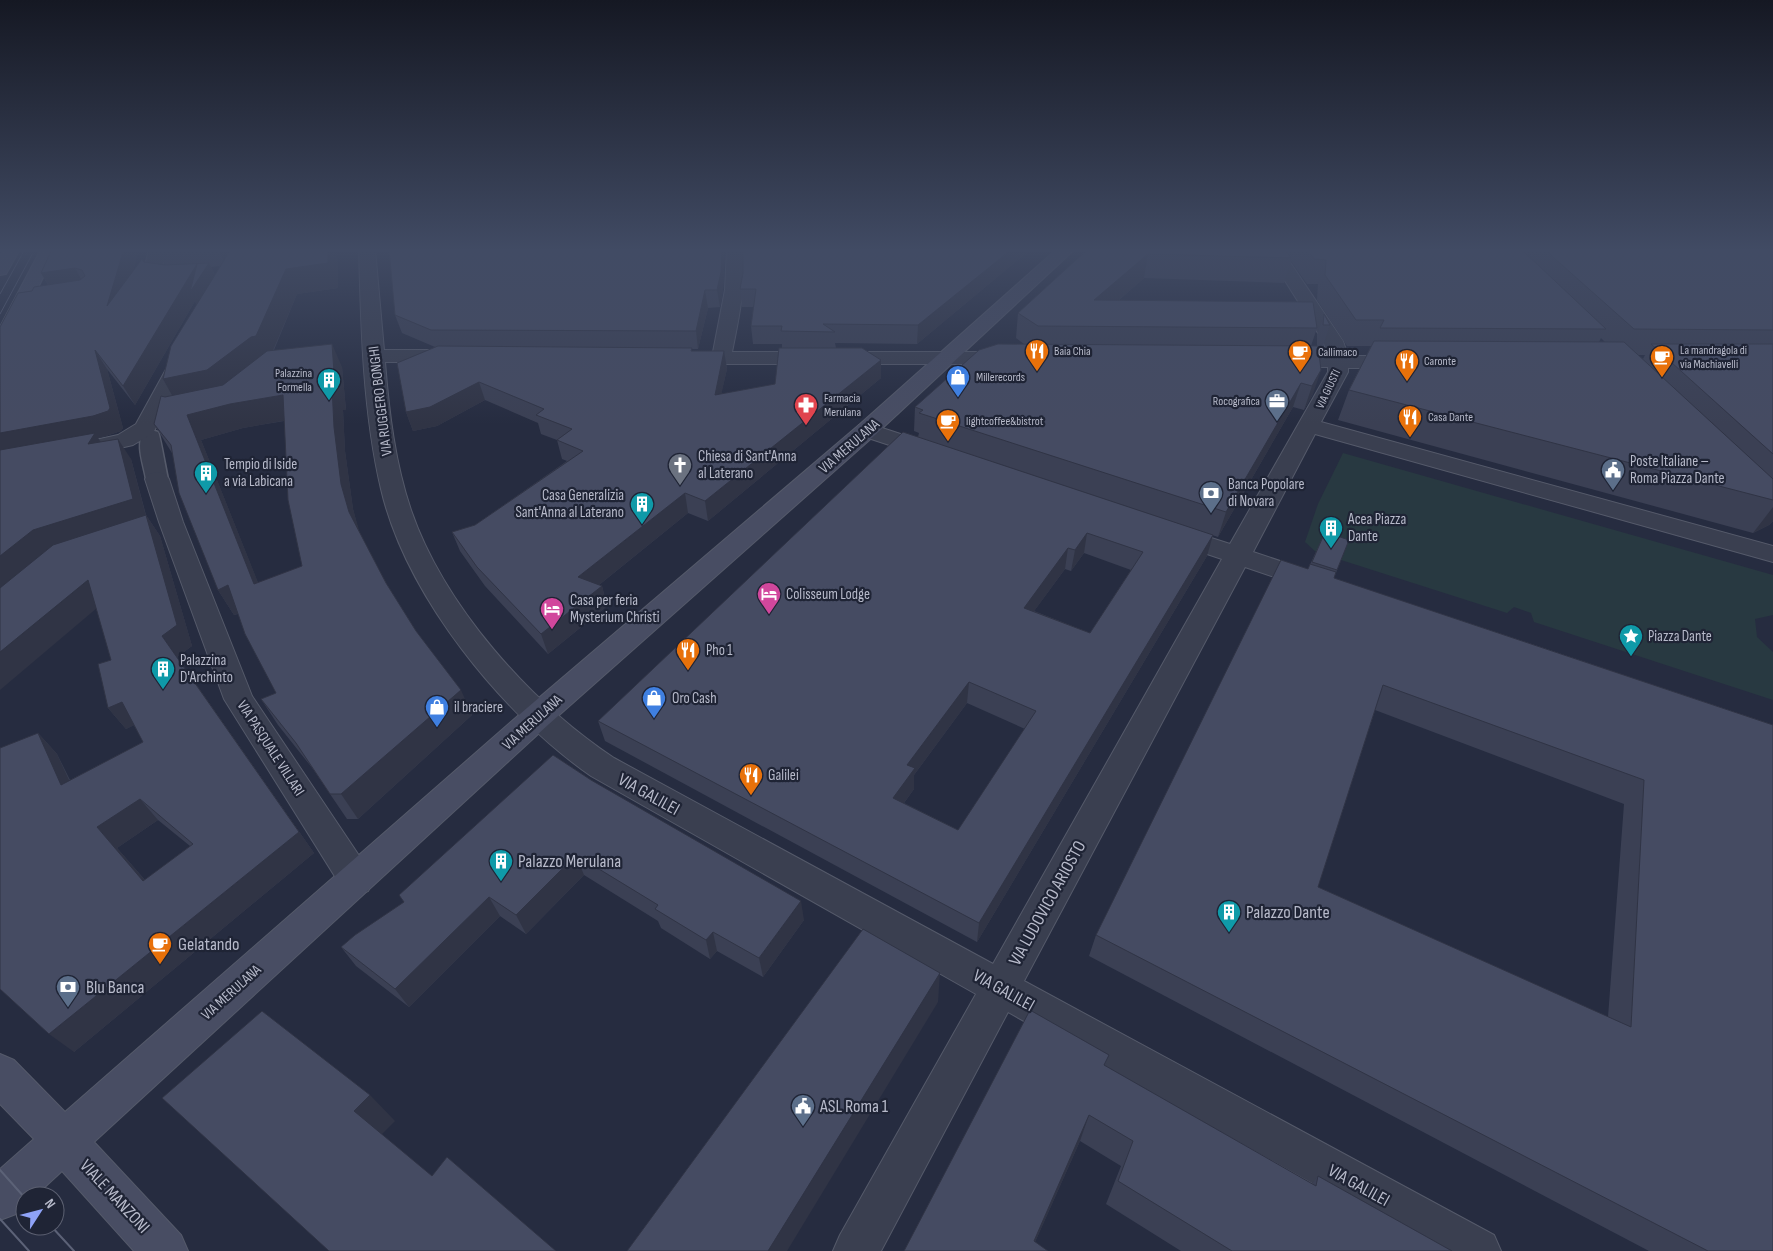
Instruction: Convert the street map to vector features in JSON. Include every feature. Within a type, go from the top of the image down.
[{"type":"main road","points":[[0,346],[19,307]]},
{"type":"main road","name":"VIA MERULANA","points":[[0,1198],[538,716],[867,430],[1002,307]]},
{"type":"main road","name":"VIALE MANZONI","points":[[0,1074],[165,1251]]},
{"type":"street","name":"VIA RUGGERO BONGHI","points":[[371,307],[380,420],[386,457],[405,528],[416,553],[446,605],[470,638],[538,716]]},
{"type":"street","points":[[721,358],[732,307]]},
{"type":"street","name":"VIA GIUSTI","points":[[1310,426],[1338,372],[1339,361],[1336,349],[1328,333],[1311,307]]},
{"type":"street","points":[[67,452],[125,440],[145,428],[150,429],[167,384],[192,342]]},
{"type":"street","points":[[374,356],[471,357]]},
{"type":"street","points":[[666,358],[1025,358]]},
{"type":"street","points":[[1268,360],[1420,362]]},
{"type":"street","points":[[1239,556],[1310,426],[1773,554]]},
{"type":"street","name":"VIA PASQUALE VILLARI","points":[[150,429],[150,446],[157,478],[160,525],[239,699],[356,880]]},
{"type":"street","points":[[867,430],[954,459]]},
{"type":"street","points":[[1151,526],[1336,588]]},
{"type":"street","name":"VIA LUDOVICO ARIOSTO","points":[[856,1251],[1239,556]]},
{"type":"street","name":"VIA GALILEI","points":[[538,716],[567,744],[598,766],[1478,1251]]},
{"type":"shaded area","points":[[1343,453],[1773,575],[1773,615],[1755,619],[1757,637],[1773,652],[1773,700],[1534,622],[1531,613],[1514,607],[1507,613],[1316,552],[1305,542],[1318,504]]},
{"type":"building","points":[[10,307],[171,307],[123,386],[95,350],[110,408],[108,411],[93,416],[0,433],[0,327]]},
{"type":"building","points":[[195,307],[269,307],[256,336],[251,337],[207,370],[163,379],[171,346]]},
{"type":"building","points":[[394,307],[701,307],[696,331],[431,330],[395,315]]},
{"type":"building","points":[[754,307],[940,307],[918,325],[823,324],[835,332],[781,331],[782,326],[751,326]]},
{"type":"building","points":[[1024,307],[1314,307],[1317,328],[1038,326],[1018,313]]},
{"type":"building","points":[[1347,307],[1583,307],[1606,329],[1380,328],[1384,320],[1356,320]]},
{"type":"building","points":[[1610,307],[1773,307],[1773,330],[1634,329]]},
{"type":"building","points":[[1324,314],[1330,325],[1323,325]]},
{"type":"building","points":[[1374,341],[1624,342],[1773,479],[1773,500],[1349,390]]},
{"type":"building","points":[[332,344],[335,386],[332,387],[334,427],[341,484],[349,512],[386,583],[416,631],[461,690],[341,794],[330,794],[296,743],[261,699],[276,693],[245,634],[228,585],[218,590],[179,493],[171,445],[154,424],[161,396],[165,397],[223,385],[267,351]],"holes":[[[283,395],[288,500],[302,566],[254,584],[187,415],[230,404]]]},
{"type":"building","points":[[998,344],[1318,346],[1321,370],[1312,386],[1301,383],[1226,512],[919,413],[923,410],[915,407],[979,350]]},
{"type":"building","points":[[1651,344],[1773,344],[1773,454]]},
{"type":"building","points":[[438,346],[692,348],[691,351],[724,351],[715,395],[775,384],[779,348],[862,348],[881,360],[705,501],[685,493],[578,577],[602,586],[541,634],[477,567],[452,532],[475,525],[583,451],[557,440],[572,429],[536,415],[544,409],[479,382],[430,407],[406,412],[397,363]]},
{"type":"building","points":[[903,432],[1213,535],[979,923],[598,721]],"holes":[[[1087,533],[1143,552],[1090,633],[1024,608],[1068,548],[1075,550]],[[969,682],[1036,711],[958,830],[893,798],[915,768],[907,765]]]},
{"type":"building","points":[[95,433],[88,444],[118,439],[133,499],[33,530],[0,556],[0,450]]},
{"type":"building","points":[[146,515],[177,625],[162,636],[299,832],[49,1034],[0,989],[0,748],[38,733],[61,785],[143,742],[122,702],[108,708],[98,664],[111,660],[88,580],[0,652],[0,588],[53,545]],"holes":[[[140,799],[193,844],[143,881],[97,827]]]},
{"type":"building","points":[[1325,532],[1349,540],[1337,570],[1312,562]]},
{"type":"building","name":"Palazzo Dante","points":[[1281,560],[1308,569],[1310,564],[1336,572],[1334,578],[1773,725],[1773,1251],[1708,1251],[1096,935]],"holes":[[[1383,685],[1644,780],[1631,1027],[1318,887]]]},
{"type":"building","points":[[553,755],[591,780],[801,901],[759,958],[713,932],[706,940],[655,909],[658,905],[576,855],[516,915],[489,897],[395,989],[341,947],[355,935],[404,902],[399,895]]},
{"type":"building","name":"ASL Roma 1","points":[[863,929],[940,973],[768,1251],[627,1251]]},
{"type":"building","points":[[1030,1010],[1109,1055],[1104,1065],[1316,1186],[1318,1176],[1452,1251],[1232,1251],[1118,1181],[1133,1141],[1089,1115],[1034,1241],[1048,1251],[904,1251]]},
{"type":"building","points":[[262,1011],[370,1095],[354,1111],[432,1176],[447,1157],[556,1251],[329,1251],[162,1098]]},
{"type":"tram line","points":[[0,314],[4,307]]},
{"type":"tram line","points":[[0,1170],[15,1187]]},
{"type":"tram line","points":[[0,1219],[29,1251]]},
{"type":"tram line","points":[[60,1236],[74,1251]]},
{"type":"place","name":"Baia Chia","points":[[1037,372]]},
{"type":"place","name":"Callimaco","points":[[1300,373]]},
{"type":"place","name":"La mandragola di via Machiavelli","points":[[1662,378]]},
{"type":"place","name":"Caronte","points":[[1407,382]]},
{"type":"place","name":"Millerecords","points":[[958,398]]},
{"type":"place","name":"Palazzina Formella","points":[[329,401]]},
{"type":"place","name":"Rocografica","points":[[1277,422]]},
{"type":"place","name":"Farmacia Merulana","points":[[806,426]]},
{"type":"place","name":"Casa Dante","points":[[1410,438]]},
{"type":"place","name":"lightcoffee&bistrot","points":[[948,442]]},
{"type":"place","name":"Chiesa di Sant'Anna al Laterano","points":[[680,486]]},
{"type":"place","name":"Poste Italiane – Roma Piazza Dante","points":[[1613,491]]},
{"type":"place","name":"Tempio di Iside a via Labicana","points":[[206,494]]},
{"type":"place","name":"Banca Popolare di Novara","points":[[1211,514]]},
{"type":"place","name":"Casa Generalizia Sant'Anna al Laterano","points":[[642,525]]},
{"type":"place","name":"Acea Piazza Dante","points":[[1331,549]]},
{"type":"place","name":"Colisseum Lodge","points":[[769,615]]},
{"type":"place","name":"Casa per feria Mysterium Christi","points":[[552,630]]},
{"type":"place","name":"Piazza Dante","points":[[1631,657]]},
{"type":"place","name":"Pho 1","points":[[688,671]]},
{"type":"place","name":"Palazzina D'Archinto","points":[[163,690]]},
{"type":"place","name":"Oro Cash","points":[[654,719]]},
{"type":"place","name":"il braciere","points":[[437,728]]},
{"type":"place","name":"Galilei","points":[[751,796]]},
{"type":"place","name":"Palazzo Merulana","points":[[501,882]]},
{"type":"place","name":"Palazzo Dante","points":[[1229,933]]},
{"type":"place","name":"Gelatando","points":[[160,965]]},
{"type":"place","name":"Blu Banca","points":[[68,1008]]},
{"type":"place","name":"ASL Roma 1","points":[[803,1127]]}]
